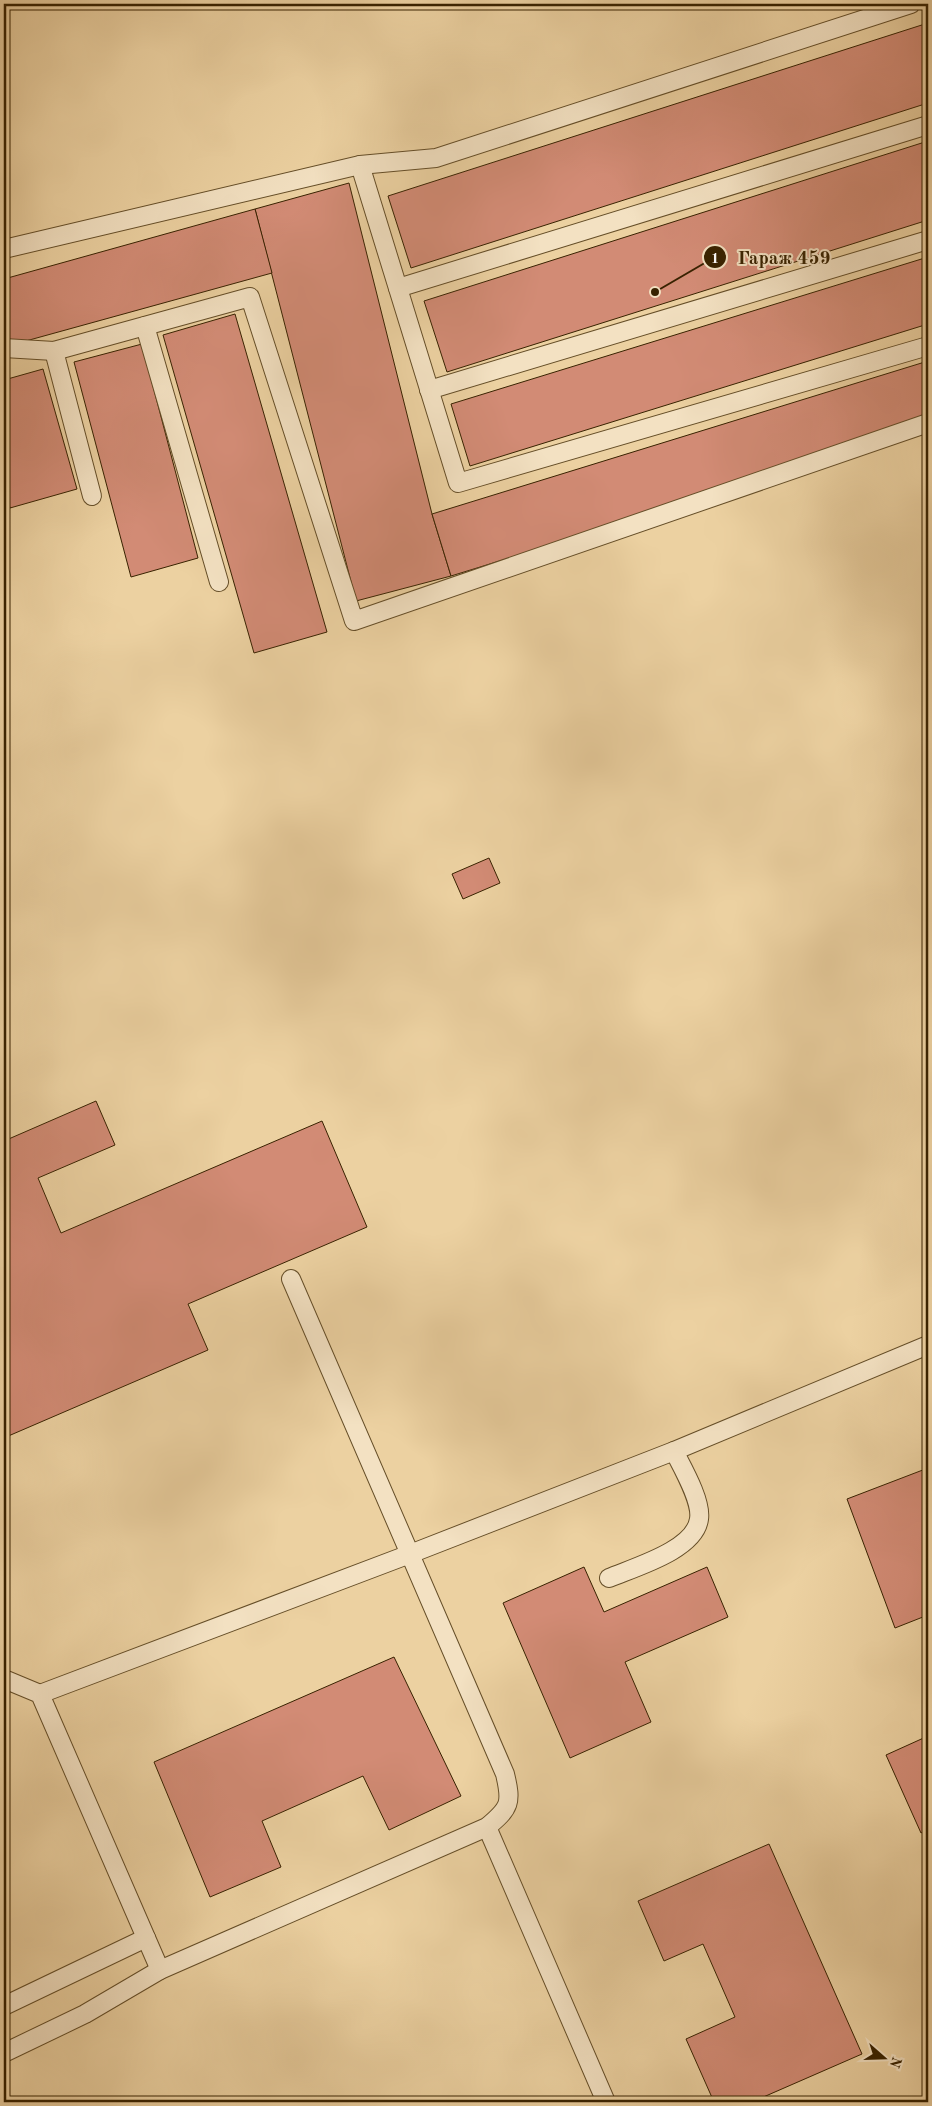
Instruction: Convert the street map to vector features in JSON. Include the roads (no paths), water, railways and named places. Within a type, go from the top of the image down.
[{"type":"lane","points":[[4,249],[360,165],[436,158],[911,4]]},
{"type":"lane","points":[[398,288],[928,125]]},
{"type":"lane","points":[[360,165],[458,483],[928,346]]},
{"type":"lane","points":[[429,390],[928,240]]},
{"type":"lane","points":[[4,348],[54,351],[250,297],[354,621],[928,423]]},
{"type":"lane","points":[[145,326],[219,582]]},
{"type":"lane","points":[[54,351],[92,496]]},
{"type":"lane","points":[[4,2053],[85,2014],[160,1970],[487,1827],[504,1813],[510,1794],[505,1774],[290,1279]]},
{"type":"lane","points":[[4,1679],[40,1694],[410,1554],[674,1450],[928,1345]]},
{"type":"lane","points":[[609,1578],[678,1548],[694,1535],[700,1518],[697,1502],[674,1450]]},
{"type":"lane","points":[[40,1694],[160,1970]]},
{"type":"lane","points":[[487,1827],[606,2102]]},
{"type":"lane","points":[[4,2006],[146,1938]]},
{"type":"place","name":"Гараж 459","points":[[655,292]]}]
